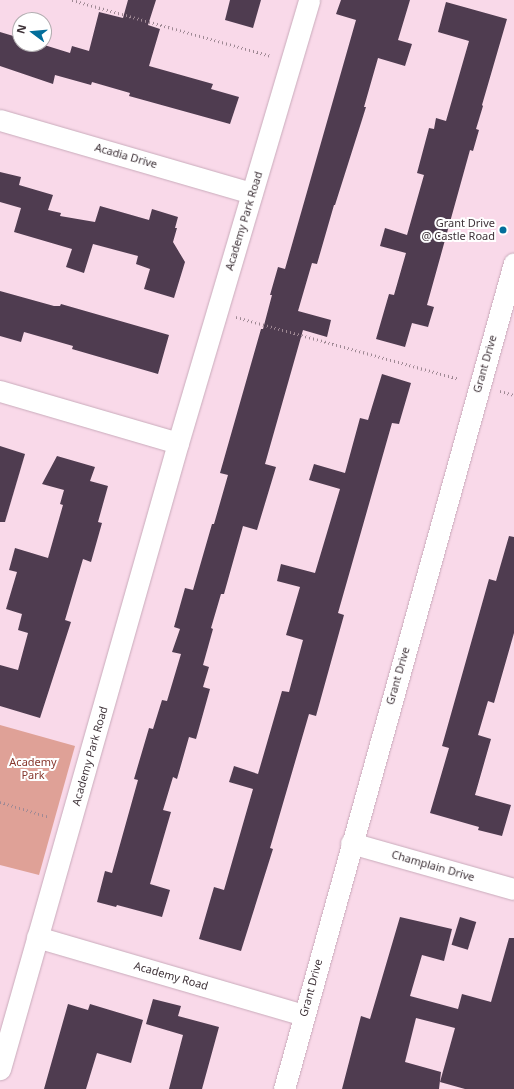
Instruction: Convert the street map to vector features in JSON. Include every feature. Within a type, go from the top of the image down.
[{"type":"street","name":"Academy Park Road","points":[[0,1069],[178,443],[309,0]]},
{"type":"street","name":"Acadia Drive","points":[[0,120],[252,193]]},
{"type":"street","name":"Grant Drive","points":[[284,1089],[351,843],[514,263]]},
{"type":"street","points":[[0,391],[178,443]]},
{"type":"street","name":"Champlain Drive","points":[[351,843],[514,889]]},
{"type":"street","name":"Academy Road","points":[[37,937],[304,1015]]},
{"type":"path","points":[[72,0],[291,62]]},
{"type":"path","points":[[216,312],[514,395]]},
{"type":"path","points":[[0,802],[71,823]]},
{"type":"green space","name":"Academy Park","points":[[0,725],[75,746],[39,875],[0,865]]},
{"type":"building","points":[[128,0],[156,0],[148,25],[160,29],[149,66],[213,84],[211,89],[239,97],[230,124],[129,96],[130,93],[92,82],[91,85],[55,75],[53,84],[0,66],[0,32],[12,36],[12,52],[52,52],[52,47],[70,53],[72,46],[89,51],[99,12],[123,18]]},
{"type":"building","points":[[230,0],[261,0],[253,28],[225,20]]},
{"type":"building","points":[[341,0],[410,0],[398,40],[412,44],[405,66],[378,58],[364,107],[366,107],[334,205],[317,264],[312,263],[298,311],[331,320],[327,337],[303,330],[265,464],[276,467],[257,530],[243,526],[224,594],[221,594],[211,628],[213,629],[203,665],[209,667],[203,687],[210,689],[196,739],[189,737],[177,779],[173,777],[163,810],[171,812],[150,884],[170,890],[162,917],[117,905],[116,907],[97,902],[105,871],[112,873],[138,780],[134,779],[149,728],[153,729],[162,700],[167,701],[181,654],[172,652],[180,629],[174,627],[185,588],[193,590],[212,524],[214,524],[228,475],[220,473],[261,329],[263,329],[272,295],[270,295],[278,267],[285,269],[356,20],[336,14]]},
{"type":"building","points":[[446,2],[507,19],[482,105],[483,106],[476,129],[479,130],[473,151],[470,150],[427,305],[434,307],[428,327],[412,323],[405,347],[376,339],[389,294],[394,295],[406,253],[380,246],[385,228],[407,235],[424,175],[417,173],[429,128],[434,129],[436,118],[446,121],[469,41],[438,32]]},
{"type":"building","points":[[0,172],[21,177],[19,185],[53,195],[48,210],[61,213],[60,216],[95,222],[100,206],[149,220],[152,209],[178,217],[173,242],[185,262],[174,298],[144,289],[150,269],[136,264],[138,256],[93,244],[84,273],[66,267],[72,249],[14,232],[21,208],[0,202]]},
{"type":"building","points":[[0,291],[54,306],[60,306],[61,304],[169,335],[158,374],[72,349],[73,346],[24,332],[21,342],[0,336]]},
{"type":"building","points":[[382,374],[411,383],[399,424],[392,423],[338,613],[344,615],[316,716],[309,714],[270,848],[273,849],[241,951],[199,939],[214,887],[224,890],[253,789],[229,782],[234,766],[258,774],[282,691],[289,692],[303,640],[286,635],[300,587],[277,581],[281,564],[315,573],[340,489],[309,480],[314,464],[345,473],[360,418],[368,420]]},
{"type":"building","points":[[0,446],[25,454],[5,522],[0,522]]},
{"type":"building","points":[[57,456],[95,467],[90,481],[108,486],[98,522],[102,523],[91,562],[83,559],[65,620],[71,622],[40,718],[0,706],[0,665],[18,670],[28,633],[18,630],[22,614],[6,609],[17,572],[9,570],[15,548],[48,558],[63,505],[60,504],[64,490],[42,484]]},
{"type":"building","points":[[509,536],[514,537],[514,633],[494,703],[488,701],[478,735],[491,739],[475,795],[511,805],[502,836],[478,830],[479,827],[430,813],[449,748],[442,746],[489,579],[496,581]]},
{"type":"building","points":[[400,917],[452,929],[444,961],[422,955],[410,996],[458,1009],[462,994],[491,1002],[509,938],[514,938],[514,1089],[465,1089],[440,1082],[455,1028],[416,1018],[405,1062],[441,1072],[439,1089],[342,1089],[361,1016],[370,1019]]},
{"type":"building","points":[[460,917],[476,922],[468,950],[452,945]]},
{"type":"building","points":[[153,999],[181,1006],[178,1016],[219,1027],[202,1089],[169,1089],[183,1035],[146,1024]]},
{"type":"building","points":[[68,1004],[88,1010],[90,1004],[143,1020],[131,1063],[97,1053],[86,1089],[44,1089]]},
{"type":"place","name":"Grant Drive @ Castle Road","points":[[503,230]]}]
